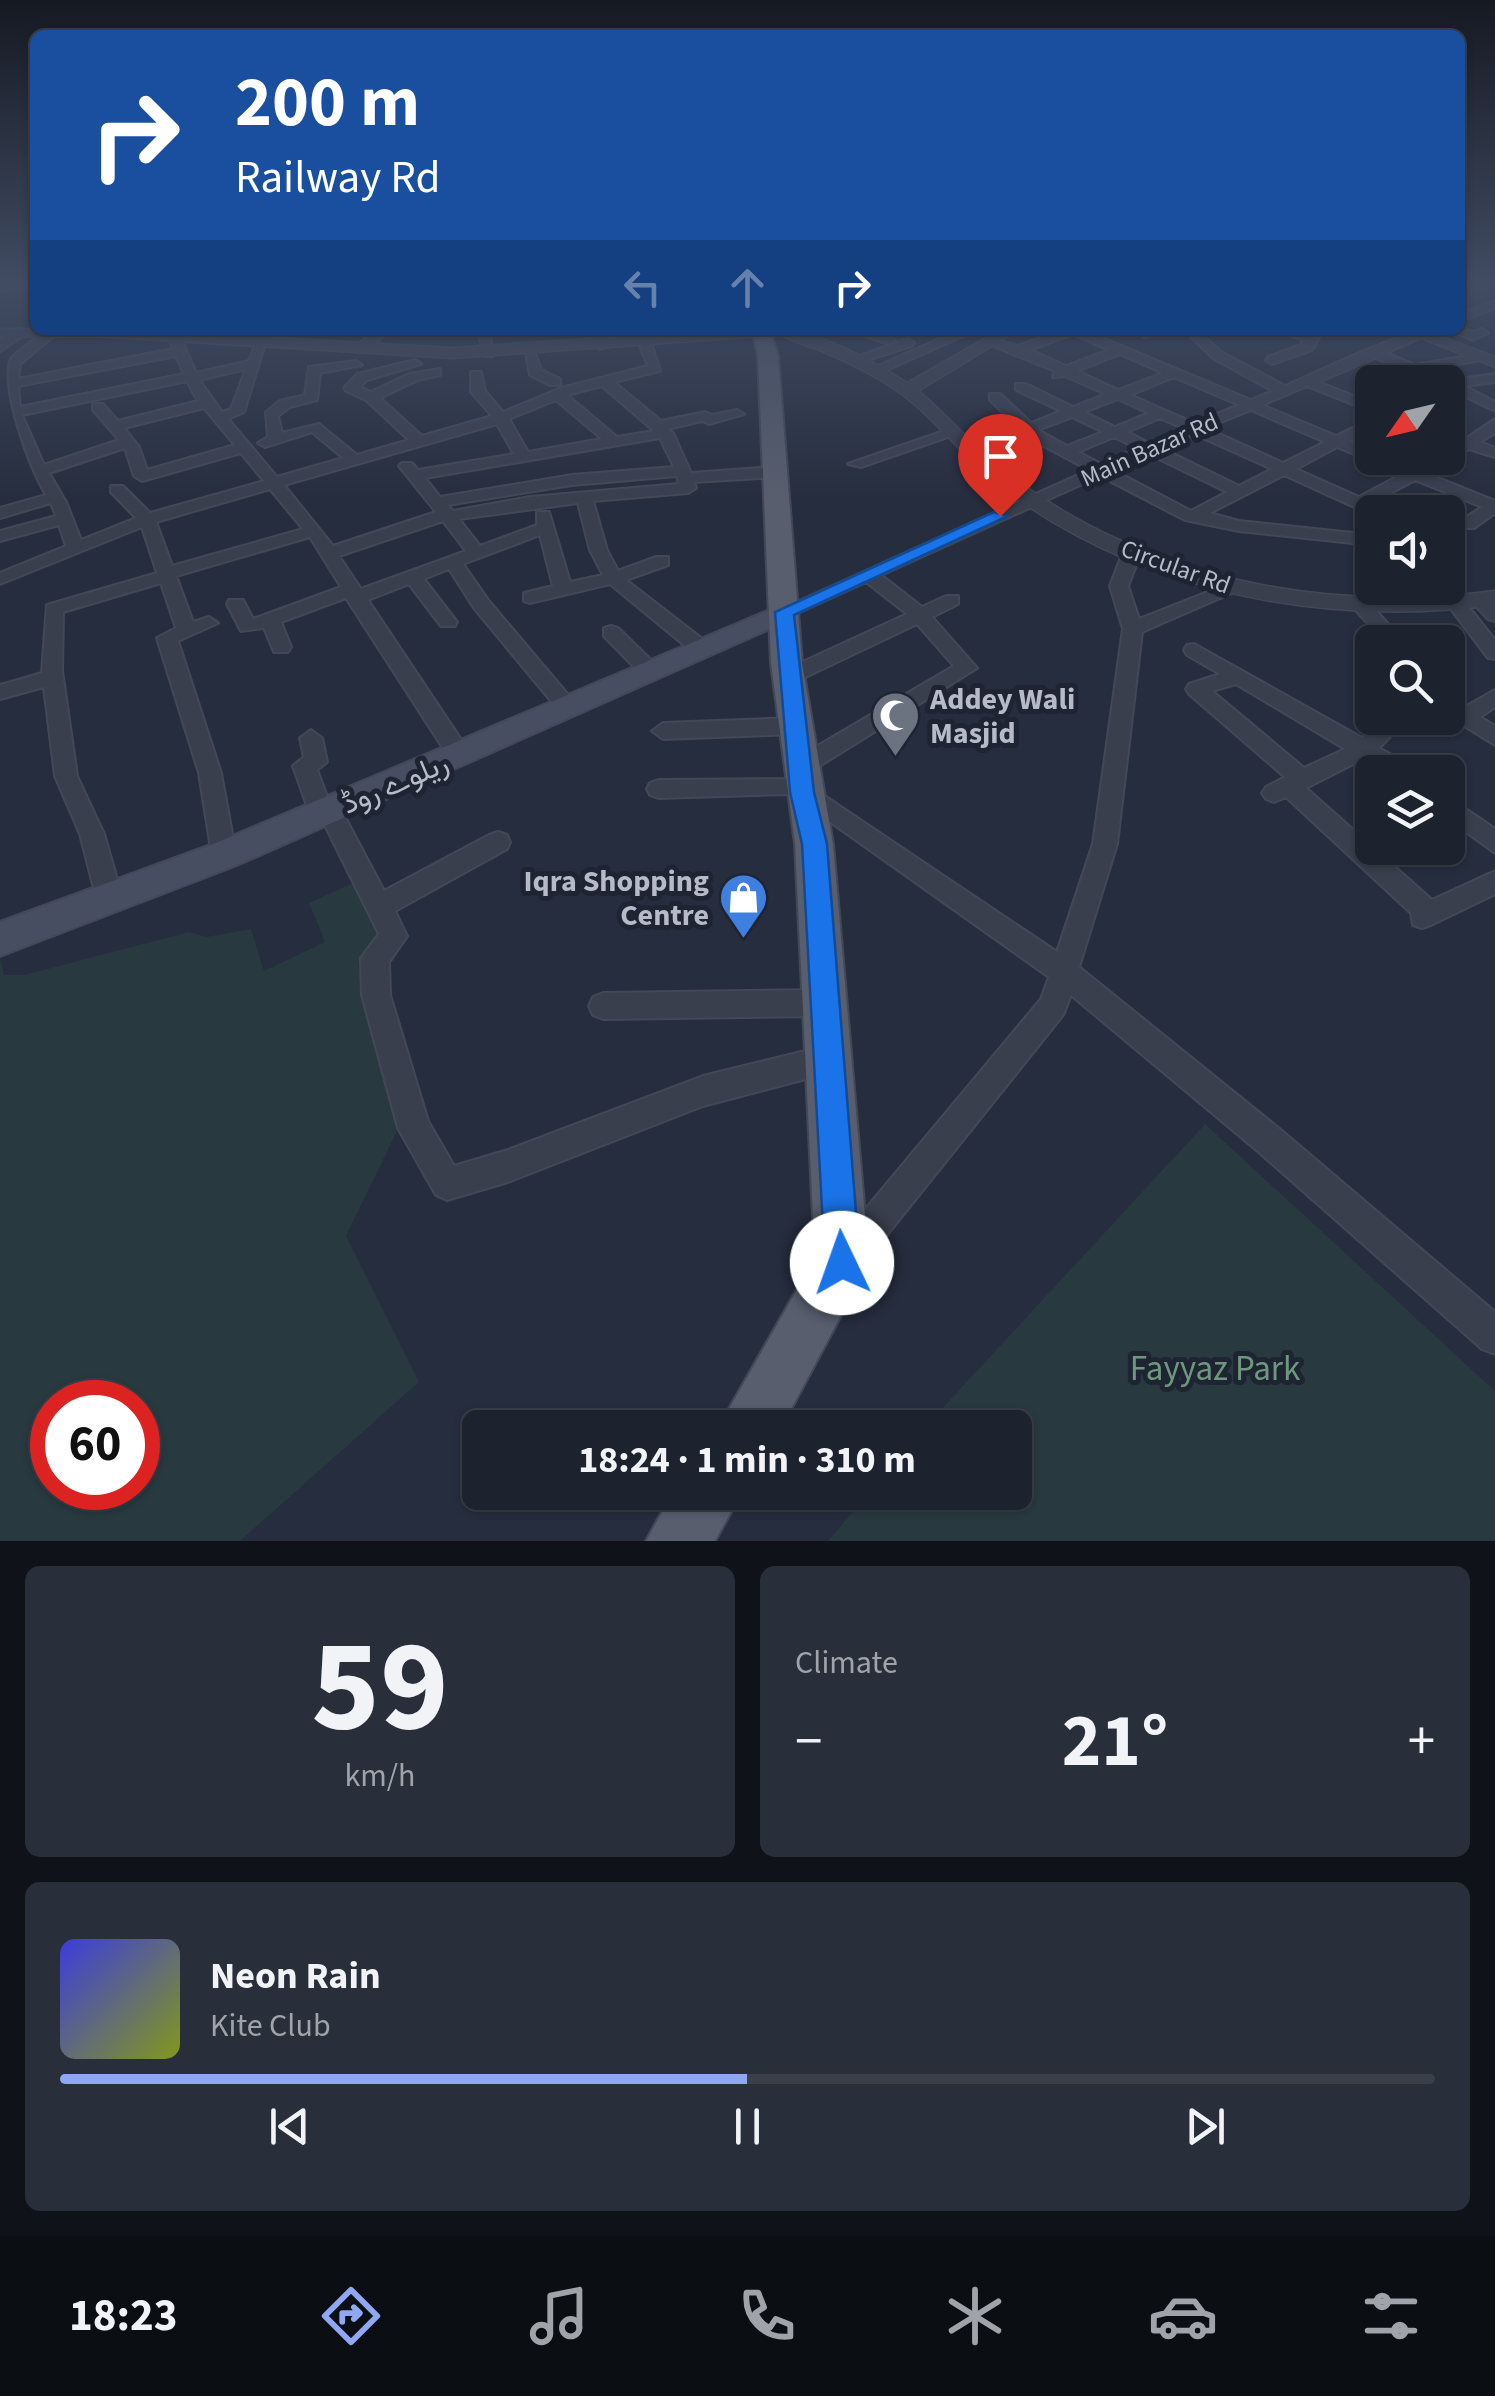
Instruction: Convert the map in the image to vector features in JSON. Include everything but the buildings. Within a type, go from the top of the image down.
[{"type":"main road","points":[[758,1410],[842,1263],[814,844],[801,781],[784,612],[772,356]]},
{"type":"main road","name":"ریلوے روڈ","points":[[0,939],[224,855],[460,756],[784,612]]},
{"type":"main road","points":[[678,1541],[699,1510]]},
{"type":"street","points":[[10,384],[125,356]]},
{"type":"street","points":[[183,356],[192,377],[238,420],[276,440]]},
{"type":"street","points":[[257,356],[237,412],[245,448],[314,531],[460,756]]},
{"type":"street","points":[[356,356],[359,371],[351,388],[371,398],[418,440]]},
{"type":"street","points":[[530,356],[535,372],[613,441]]},
{"type":"street","points":[[0,579],[147,519],[501,418],[556,388],[656,368],[651,356]]},
{"type":"street","name":"Circular Rd","points":[[842,356],[907,390],[968,450],[1033,501],[1132,552],[1234,588],[1302,602],[1355,604]]},
{"type":"street","points":[[854,360],[867,356]]},
{"type":"street","points":[[875,370],[909,356]]},
{"type":"street","points":[[907,390],[969,356]]},
{"type":"street","points":[[1032,356],[1355,501]]},
{"type":"street","points":[[1105,356],[991,399],[1035,434],[1191,518],[1355,434]]},
{"type":"street","points":[[1133,356],[1355,449]]},
{"type":"street","points":[[1219,356],[1284,390]]},
{"type":"street","points":[[1272,360],[1283,356]]},
{"type":"street","name":"Main Bazar Rd","points":[[784,612],[1363,356]]},
{"type":"street","points":[[1383,356],[1409,365]]},
{"type":"street","points":[[1465,356],[1492,371]]},
{"type":"street","points":[[10,408],[255,363]]},
{"type":"street","points":[[116,426],[238,420],[312,397],[314,370],[359,371],[415,364]]},
{"type":"street","points":[[1424,365],[1451,365]]},
{"type":"street","points":[[6,367],[10,408],[22,444],[55,496],[75,548]]},
{"type":"street","points":[[1465,367],[1492,371]]},
{"type":"street","points":[[1465,379],[1492,371]]},
{"type":"street","points":[[371,398],[414,376],[434,372]]},
{"type":"street","points":[[968,450],[1035,434],[1074,412],[1174,374]]},
{"type":"street","points":[[476,375],[478,392],[501,418],[523,456]]},
{"type":"street","points":[[445,511],[688,488],[679,452],[663,430],[603,380]]},
{"type":"street","points":[[1304,381],[1355,401]]},
{"type":"street","points":[[1021,388],[1240,492]]},
{"type":"street","points":[[1465,392],[1495,407]]},
{"type":"street","points":[[726,402],[738,414],[773,430]]},
{"type":"street","points":[[98,408],[128,442],[142,476],[314,427],[352,460]]},
{"type":"street","points":[[414,475],[613,441],[704,416],[709,420],[738,414]]},
{"type":"street","points":[[1066,452],[1159,414]]},
{"type":"street","points":[[1465,445],[1495,423]]},
{"type":"street","points":[[856,464],[952,433]]},
{"type":"street","points":[[38,472],[128,442]]},
{"type":"street","points":[[1465,442],[1495,453]]},
{"type":"street","points":[[393,448],[477,553]]},
{"type":"street","points":[[327,554],[445,511],[572,480],[776,472]]},
{"type":"street","points":[[1375,495],[1412,475]]},
{"type":"street","points":[[1416,475],[1495,507]]},
{"type":"street","points":[[117,489],[147,519],[187,631]]},
{"type":"street","points":[[0,512],[55,496]]},
{"type":"street","points":[[584,498],[603,562],[614,578],[627,593],[702,649]]},
{"type":"street","points":[[539,502],[563,588]]},
{"type":"street","points":[[1468,524],[1495,507]]},
{"type":"street","points":[[1197,514],[1238,526],[1355,538]]},
{"type":"street","points":[[0,536],[64,519]]},
{"type":"street","points":[[236,604],[248,627],[413,577],[546,527]]},
{"type":"street","points":[[110,900],[92,834],[66,776],[53,677],[54,609],[314,531]]},
{"type":"street","points":[[842,1263],[1054,1006],[1105,844],[1133,628],[1119,586],[1132,552]]},
{"type":"street","points":[[530,597],[614,578],[662,561]]},
{"type":"street","points":[[453,562],[481,604],[568,708]]},
{"type":"street","points":[[658,790],[801,781],[967,668],[920,615],[869,575]]},
{"type":"street","points":[[413,577],[448,622]]},
{"type":"street","points":[[1133,628],[1234,588]]},
{"type":"street","points":[[790,676],[952,600]]},
{"type":"street","points":[[1360,605],[1379,625]]},
{"type":"street","points":[[1456,605],[1495,653]]},
{"type":"street","points":[[270,619],[282,648]]},
{"type":"street","points":[[209,624],[167,638],[210,773],[224,855]]},
{"type":"street","points":[[611,632],[650,672]]},
{"type":"street","points":[[1194,650],[1374,755]]},
{"type":"street","points":[[1238,676],[1196,689],[1288,786],[1426,916],[1495,882]]},
{"type":"street","points":[[0,692],[53,677]]},
{"type":"street","points":[[1495,697],[1466,717],[1495,737]]},
{"type":"street","points":[[663,731],[795,726]]},
{"type":"street","points":[[1288,786],[1364,749],[1379,735]]},
{"type":"street","points":[[311,738],[316,762],[304,766],[394,936],[375,958],[376,994],[414,1128],[447,1184],[508,1166],[703,1090],[830,1060]]},
{"type":"street","points":[[801,781],[1064,972],[1271,1142],[1495,1336]]},
{"type":"street","points":[[1465,819],[1495,843]]},
{"type":"street","points":[[381,906],[498,842]]},
{"type":"street","points":[[603,1006],[826,1003]]},
{"type":"green space","points":[[357,881],[381,933],[370,1014],[397,1131],[346,1236],[419,1382],[240,1541],[0,1541],[0,957],[4,975],[24,975],[189,932],[206,937],[251,929],[264,971],[325,942],[309,903]]},
{"type":"green space","name":"Fayyaz Park","points":[[1205,1124],[1495,1391],[1495,1541],[828,1541],[854,1510],[1032,1510],[1032,1410],[941,1410]]},
{"type":"place","name":"Addey Wali Masjid","points":[[895,758]]},
{"type":"place","name":"Iqra Shopping Centre","points":[[744,940]]},
{"type":"route","points":[[842,1263],[814,844],[802,792],[784,612],[1000,516]]}]
